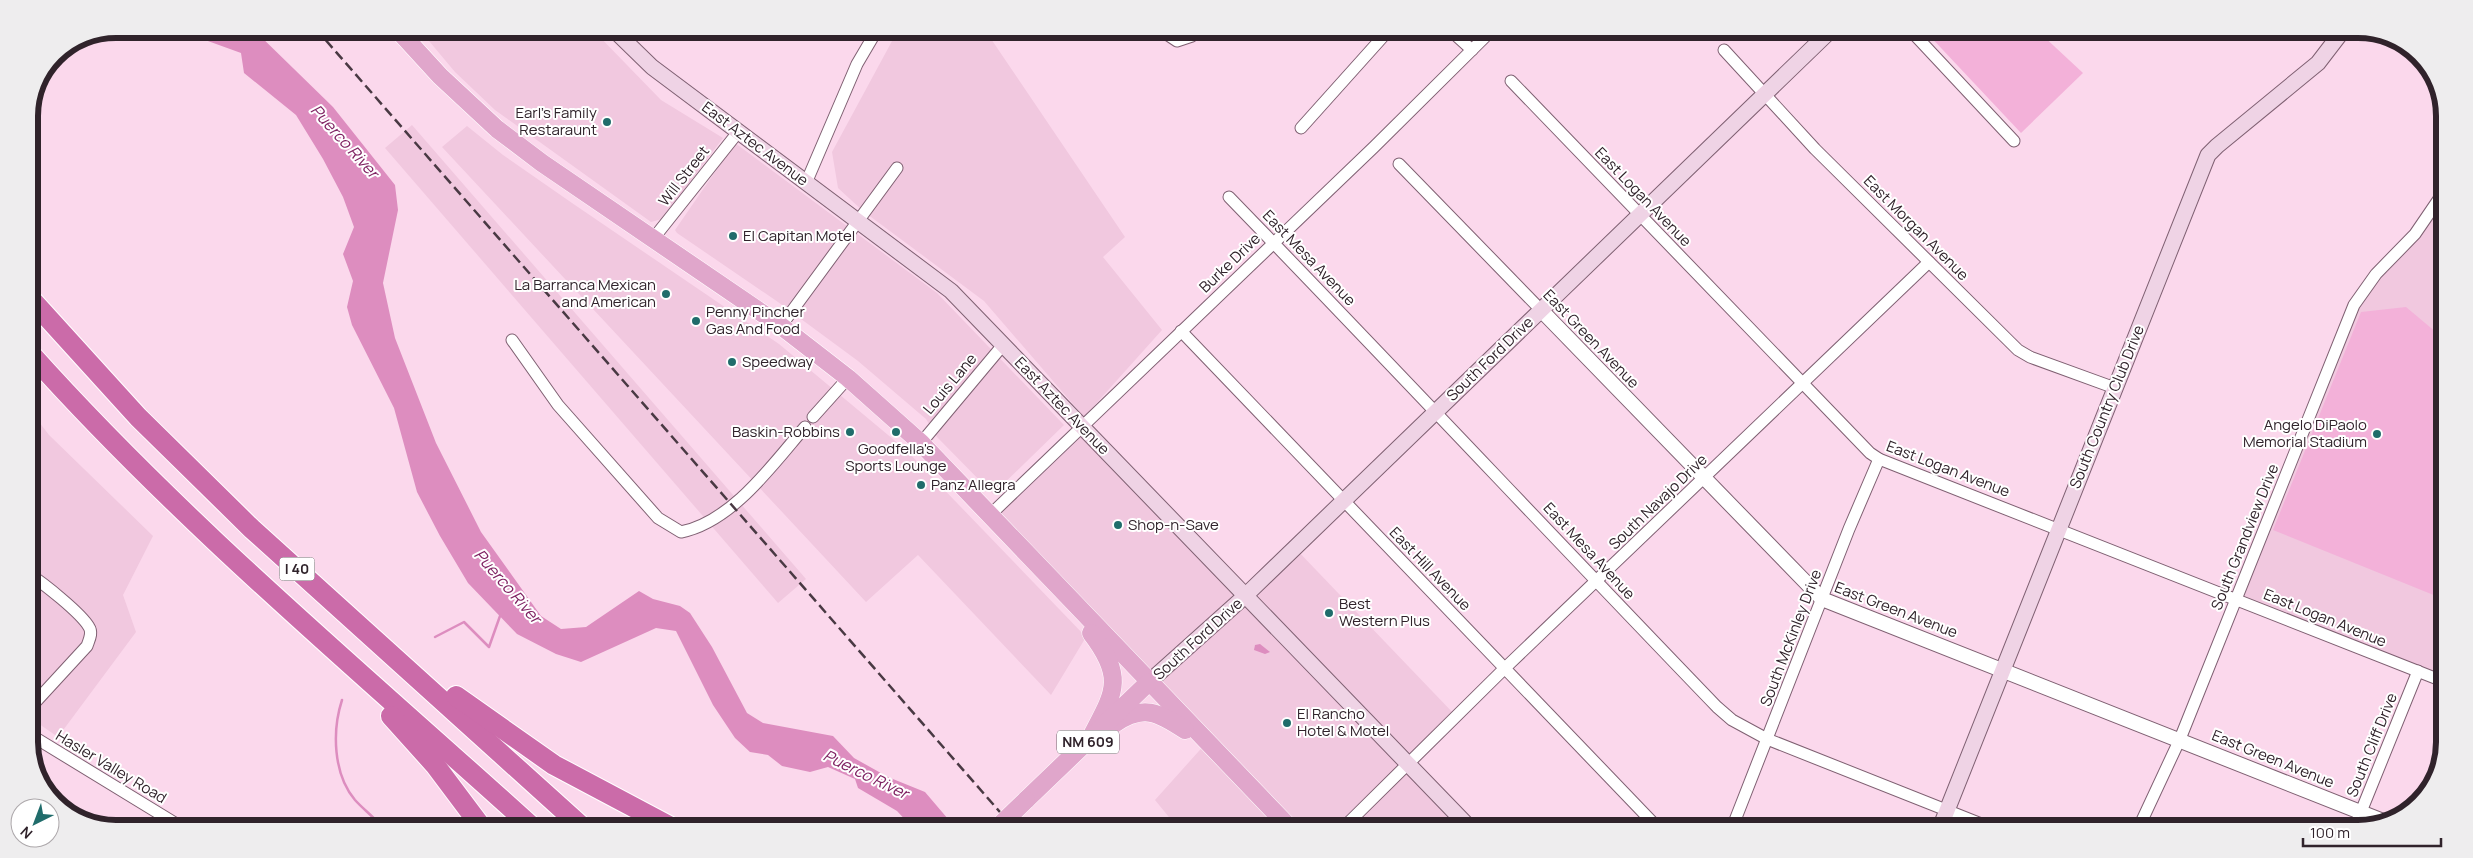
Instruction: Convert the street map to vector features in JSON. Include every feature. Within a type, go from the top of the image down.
[{"type":"highway","name":"I 40","points":[[38,307],[138,417],[252,529],[574,820]]},
{"type":"highway","name":"I 40","points":[[38,362],[107,437],[178,508],[524,820]]},
{"type":"highway","points":[[260,583],[387,711],[435,764],[476,820]]},
{"type":"highway","points":[[327,596],[496,726],[554,765],[658,820]]},
{"type":"main road","points":[[405,38],[440,76],[497,129],[542,163],[781,326],[848,378],[921,443],[1282,820]]},
{"type":"main road","name":"East Aztec Avenue","points":[[622,38],[652,67],[951,291],[1461,820]]},
{"type":"main road","name":"South Ford Drive","points":[[1149,682],[1246,596],[1822,38]]},
{"type":"main road","name":"South Country Club Drive","points":[[1943,820],[2208,156],[2216,146],[2318,63],[2338,38]]},
{"type":"main road","points":[[1031,558],[1094,637],[1108,660],[1113,673],[1115,683],[1112,698],[1089,741]]},
{"type":"main road","name":"NM 609","points":[[1004,820],[1149,682]]},
{"type":"main road","points":[[1089,741],[1128,715],[1143,712],[1156,713],[1191,734],[1230,766]]},
{"type":"street","points":[[806,182],[857,64],[872,38]]},
{"type":"street","points":[[1172,38],[1177,41],[1184,38]]},
{"type":"street","points":[[1301,128],[1382,38]]},
{"type":"street","points":[[1459,38],[1472,50]]},
{"type":"street","name":"Burke Drive","points":[[990,515],[1374,147],[1485,38]]},
{"type":"street","points":[[1918,38],[2014,142]]},
{"type":"street","name":"East Morgan Avenue","points":[[1724,50],[1766,93],[1815,149],[2018,350],[2030,358],[2115,388]]},
{"type":"street","name":"East Logan Avenue","points":[[1510,82],[1870,453],[1879,459],[2059,528],[2436,679]]},
{"type":"street","name":"Will Street","points":[[653,239],[738,131]]},
{"type":"street","name":"East Green Avenue","points":[[1399,164],[1822,598],[2376,818]]},
{"type":"street","points":[[781,326],[897,168]]},
{"type":"street","name":"East Mesa Avenue","points":[[1229,197],[1437,411],[1596,582],[1717,707],[1732,720],[1767,739],[1974,820]]},
{"type":"street","name":"South Grandview Drive","points":[[2142,820],[2180,739],[2354,305],[2376,274],[2415,234],[2435,206]]},
{"type":"street","name":"South Navajo Drive","points":[[1351,820],[1505,668],[1929,262]]},
{"type":"street","name":"East Hill Avenue","points":[[1181,330],[1650,820]]},
{"type":"street","points":[[512,340],[558,405],[658,518],[681,532],[705,524],[731,505],[760,478],[805,427]]},
{"type":"street","name":"Louis Lane","points":[[921,443],[1003,344]]},
{"type":"street","points":[[813,417],[848,378]]},
{"type":"street","name":"South McKinley Drive","points":[[1735,820],[1879,459]]},
{"type":"street","points":[[38,581],[68,606],[89,627],[91,634],[87,646],[38,699]]},
{"type":"street","name":"South Cliff Drive","points":[[2358,820],[2418,672]]},
{"type":"street","name":"Hasler Valley Road","points":[[38,739],[170,820]]},
{"type":"shaded area","points":[[427,38],[601,38],[661,100],[723,138],[662,219],[651,222],[495,110],[455,72]]},
{"type":"shaded area","points":[[894,38],[990,38],[1125,237],[1103,257],[1162,330],[1084,417],[984,301],[863,211],[838,188],[832,152]]},
{"type":"shaded area","points":[[1932,38],[2045,38],[2083,73],[2021,133]]},
{"type":"shaded area","points":[[412,125],[806,579],[778,603],[385,148]]},
{"type":"shaded area","points":[[467,126],[503,155],[779,344],[906,450],[1086,637],[1051,695],[918,555],[866,602],[442,147]]},
{"type":"shaded area","points":[[735,143],[937,293],[1064,425],[993,494],[937,437],[926,419],[858,361],[778,302],[677,233],[675,230]]},
{"type":"shaded area","points":[[2435,203],[2436,678],[2237,599],[2352,307]]},
{"type":"shaded area","name":"Angelo DiPaolo Memorial Stadium","points":[[2406,307],[2435,332],[2436,596],[2273,530],[2361,312]]},
{"type":"shaded area","points":[[38,421],[49,435],[153,536],[123,595],[136,632],[58,737],[38,723]]},
{"type":"shaded area","points":[[1082,426],[1245,595],[1294,547],[1456,716],[1408,764],[1462,820],[1171,820],[1155,800],[1207,742],[990,515]]},
{"type":"water","name":"Puerco River","points":[[200,38],[262,38],[333,107],[395,185],[398,210],[383,283],[395,338],[436,443],[481,532],[541,616],[561,629],[586,627],[639,591],[653,599],[680,606],[690,613],[712,647],[747,713],[763,723],[833,736],[854,758],[888,777],[925,792],[949,820],[905,820],[897,811],[858,788],[855,779],[828,767],[810,772],[782,766],[768,755],[750,752],[735,738],[713,705],[676,631],[656,628],[581,662],[556,654],[517,634],[468,583],[417,492],[394,408],[352,325],[347,307],[353,281],[343,254],[354,227],[343,197],[323,159],[296,115],[244,73],[241,53]]},
{"type":"water","points":[[1260,644],[1270,652],[1265,654],[1254,650],[1255,645]]},
{"type":"waterway","points":[[435,637],[464,622],[489,647],[500,616]]},
{"type":"waterway","points":[[342,700],[336,738],[336,752],[342,778],[355,800],[375,820]]},
{"type":"railway","points":[[324,38],[1007,820]]},
{"type":"place","name":"Earl's Family Restaraunt","points":[[607,122]]},
{"type":"place","name":"El Capitan Motel","points":[[733,236]]},
{"type":"place","name":"La Barranca Mexican and American","points":[[666,294]]},
{"type":"place","name":"Penny Pincher Gas And Food","points":[[696,321]]},
{"type":"place","name":"Speedway","points":[[732,362]]},
{"type":"place","name":"Baskin-Robbins","points":[[850,432]]},
{"type":"place","name":"Goodfella's Sports Lounge","points":[[896,432]]},
{"type":"place","name":"Angelo DiPaolo Memorial Stadium","points":[[2377,434]]},
{"type":"place","name":"Panz Allegra","points":[[921,485]]},
{"type":"place","name":"Shop-n-Save","points":[[1118,525]]},
{"type":"place","name":"Best Western Plus","points":[[1329,613]]},
{"type":"place","name":"El Rancho Hotel & Motel","points":[[1287,723]]}]
